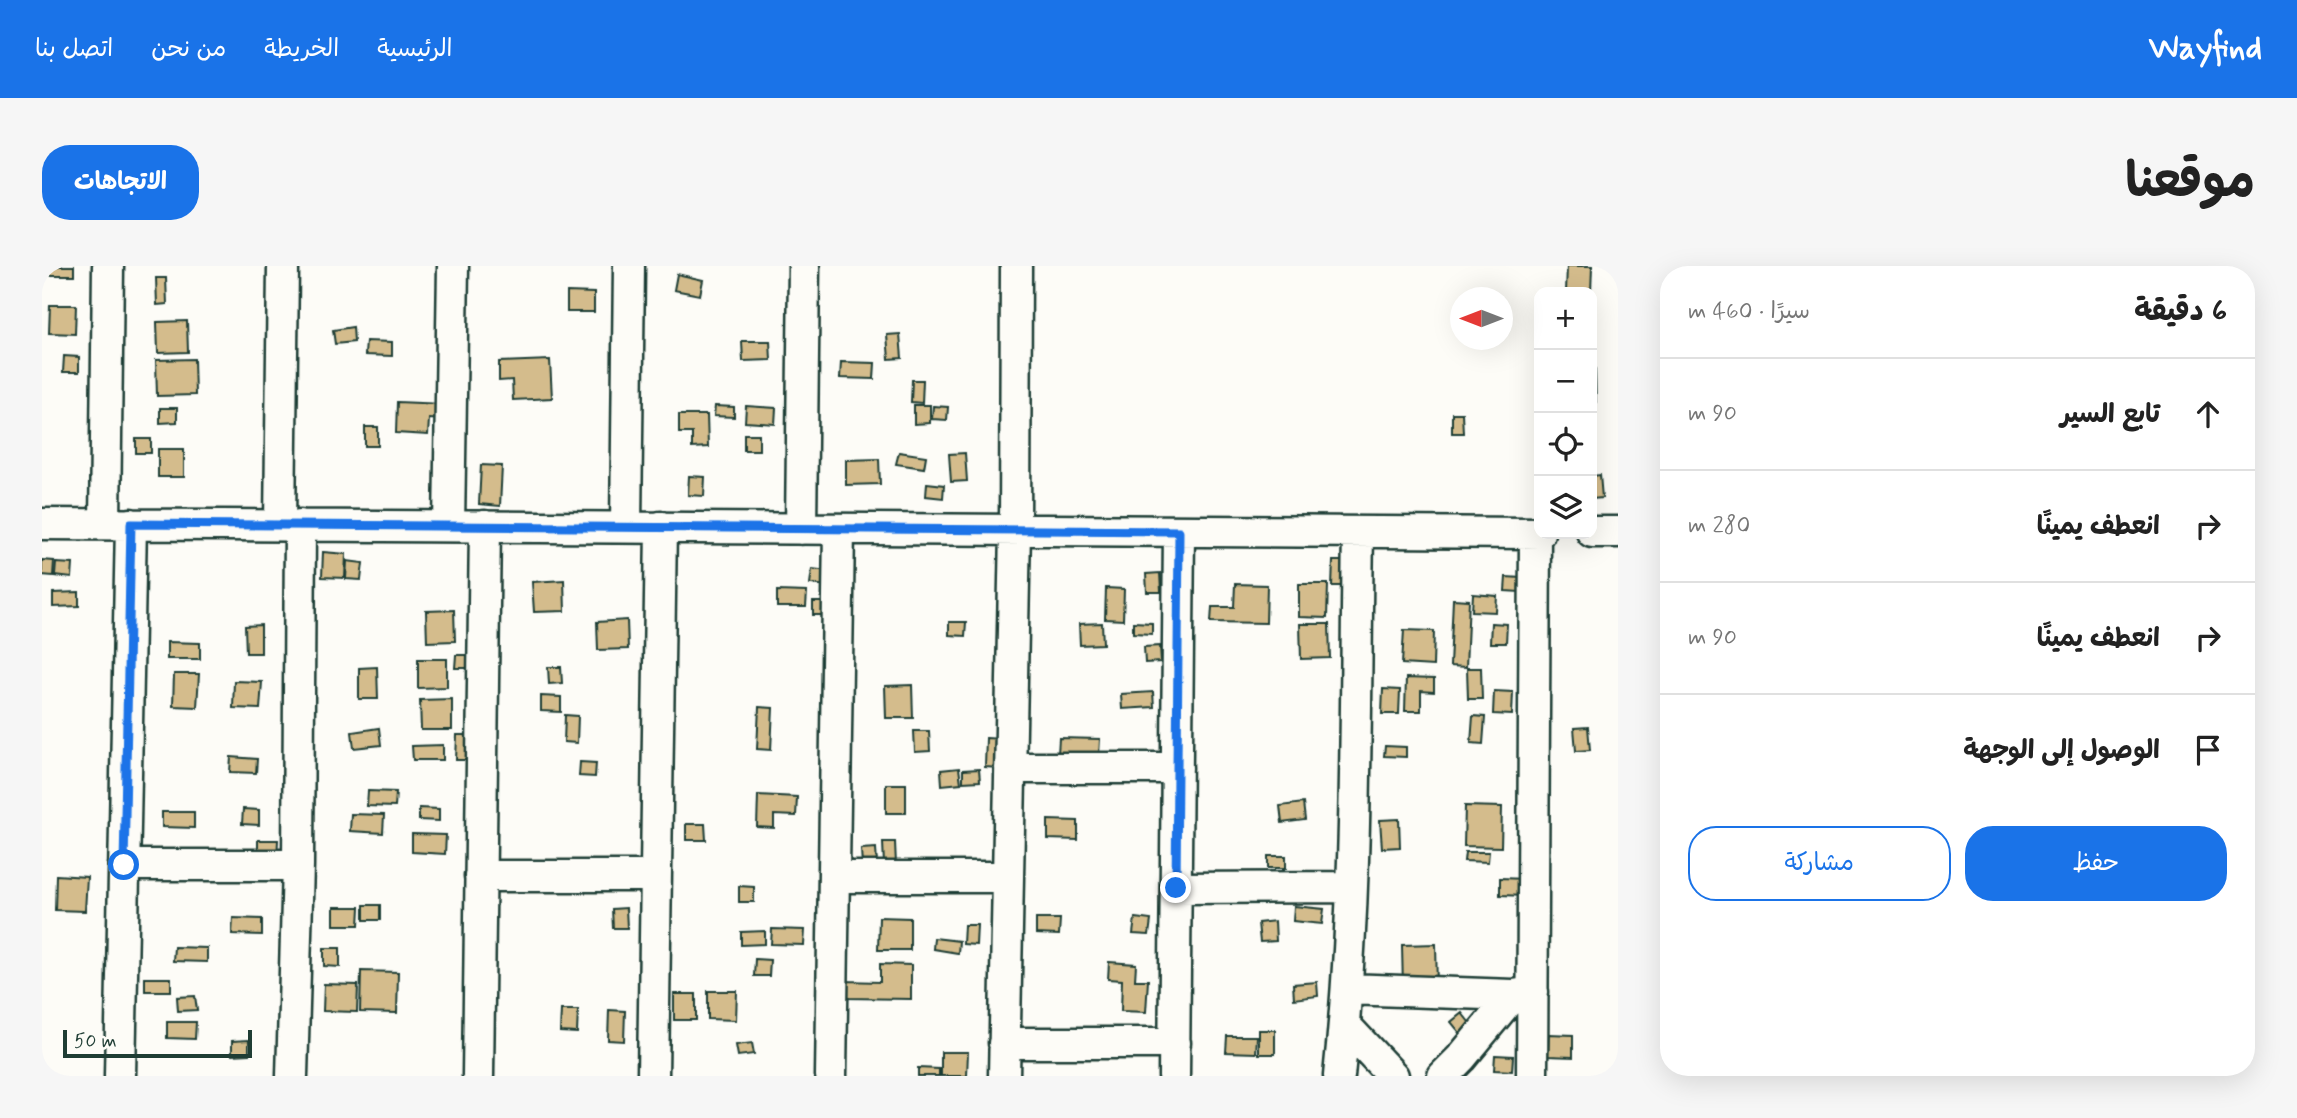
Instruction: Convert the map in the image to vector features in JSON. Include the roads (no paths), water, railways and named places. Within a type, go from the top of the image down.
[{"type":"street","points":[[108,266],[118,524],[124,865],[120,1076]]},
{"type":"street","points":[[283,266],[298,865],[292,1076]]},
{"type":"street","points":[[449,526],[453,266]]},
{"type":"street","points":[[626,527],[629,266]]},
{"type":"street","points":[[802,529],[804,266]]},
{"type":"street","points":[[1004,1076],[1015,530],[1016,266]]},
{"type":"street","points":[[42,524],[1534,533]]},
{"type":"street","points":[[478,1076],[485,526]]},
{"type":"street","points":[[653,1076],[661,527]]},
{"type":"street","points":[[831,1076],[839,529]]},
{"type":"street","points":[[1174,1076],[1179,531]]},
{"type":"street","points":[[1339,1076],[1352,887],[1358,532]]},
{"type":"street","points":[[1597,532],[1618,532]]},
{"type":"street","points":[[1532,1076],[1523,994],[1537,539]]},
{"type":"street","points":[[1010,768],[1177,768]]},
{"type":"street","points":[[124,865],[298,865]]},
{"type":"street","points":[[480,876],[655,876]]},
{"type":"street","points":[[834,877],[1008,877]]},
{"type":"street","points":[[1176,888],[1352,887]]},
{"type":"street","points":[[1347,989],[1523,994]]},
{"type":"street","points":[[1443,1076],[1523,994]]},
{"type":"street","points":[[1344,1024],[1394,1076]]},
{"type":"street","points":[[1004,1042],[1175,1042]]}]
